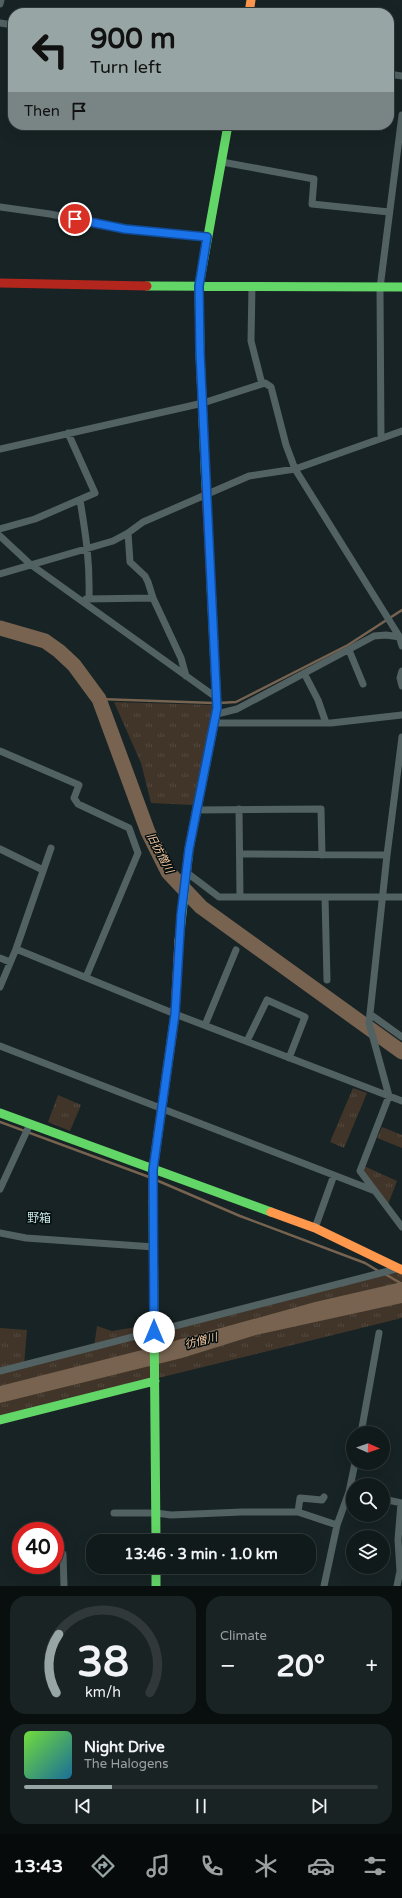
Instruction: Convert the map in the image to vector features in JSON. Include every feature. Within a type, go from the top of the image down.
[{"type":"street","points":[[0,4],[1,0]]},
{"type":"street","points":[[381,438],[380,288],[402,115]]},
{"type":"street","points":[[156,1534],[153,1170],[175,1014],[181,915],[186,872],[215,723],[217,705],[199,286],[227,130]]},
{"type":"street","points":[[222,162],[314,178],[312,204],[390,212]]},
{"type":"street","points":[[0,207],[50,214],[125,229],[207,237]]},
{"type":"street","points":[[0,283],[380,288],[402,287]]},
{"type":"street","points":[[252,286],[251,341],[262,384]]},
{"type":"street","points":[[0,449],[203,403],[265,383],[271,387],[286,445],[295,469],[387,619],[400,637],[402,646]]},
{"type":"street","points":[[0,574],[113,541],[128,533],[143,522],[249,476],[295,469],[402,431]]},
{"type":"street","points":[[0,529],[35,520],[95,493],[68,433]]},
{"type":"street","points":[[80,500],[89,548],[89,599]]},
{"type":"street","points":[[128,533],[130,562],[145,576],[153,598],[181,658],[186,676]]},
{"type":"street","points":[[0,536],[30,564],[186,676],[217,705],[237,709],[374,636],[386,634],[400,637]]},
{"type":"street","points":[[80,600],[153,598]]},
{"type":"street","points":[[349,650],[363,684]]},
{"type":"street","points":[[402,672],[400,678],[402,686]]},
{"type":"street","points":[[304,673],[318,700],[326,723]]},
{"type":"street","points":[[215,723],[326,723],[402,715]]},
{"type":"street","points":[[402,737],[382,896],[369,1023],[389,1096],[360,1171],[399,1219],[402,1227]]},
{"type":"street","points":[[0,751],[79,785],[74,798],[78,804],[129,828],[138,853],[86,977]]},
{"type":"street","points":[[239,809],[240,897]]},
{"type":"street","points":[[197,810],[321,809],[322,855]]},
{"type":"street","points":[[0,987],[16,949],[51,848]]},
{"type":"street","points":[[0,849],[43,870]]},
{"type":"street","points":[[240,854],[387,855]]},
{"type":"street","points":[[186,872],[219,897],[402,897]]},
{"type":"street","points":[[324,897],[326,980]]},
{"type":"street","points":[[16,949],[175,1014],[402,1101]]},
{"type":"street","points":[[205,1025],[236,950]]},
{"type":"street","points":[[0,958],[10,962]]},
{"type":"street","points":[[247,1041],[267,1000],[305,1017],[289,1058]]},
{"type":"street","points":[[370,1014],[402,1037]]},
{"type":"street","points":[[0,1046],[375,1191]]},
{"type":"street","points":[[0,1113],[315,1228],[401,1268]]},
{"type":"street","points":[[0,1189],[30,1124]]},
{"type":"street","points":[[315,1228],[334,1175]]},
{"type":"street","points":[[0,1233],[26,1238],[154,1247]]},
{"type":"street","points":[[0,1371],[401,1268]]},
{"type":"street","points":[[361,1426],[379,1333]]},
{"type":"street","points":[[0,1420],[154,1379]]},
{"type":"street","points":[[298,1512],[300,1498],[322,1500],[324,1497]]},
{"type":"street","points":[[390,1500],[402,1503],[398,1540],[401,1571],[397,1586]]},
{"type":"street","points":[[324,1586],[337,1526],[346,1504]]},
{"type":"street","points":[[114,1513],[156,1513],[171,1515],[242,1512],[298,1512],[337,1526]]},
{"type":"street","points":[[64,1574],[64,1586]]},
{"type":"street","points":[[156,1574],[156,1586]]},
{"type":"green space","points":[[114,702],[213,705],[193,805],[151,803],[141,763]]},
{"type":"green space","points":[[353,1088],[367,1093],[344,1148],[330,1142]]},
{"type":"green space","points":[[58,1095],[81,1105],[70,1131],[48,1122]]},
{"type":"green space","points":[[382,1127],[402,1135],[402,1148],[377,1138]]},
{"type":"green space","points":[[362,1165],[397,1181],[387,1207],[360,1171]]},
{"type":"green space","points":[[402,1272],[402,1318],[0,1417],[0,1328],[27,1330],[24,1365],[94,1347],[97,1326],[112,1331],[149,1325],[150,1332],[349,1281]]},
{"type":"water","name":"彷僧川","points":[[402,1282],[402,1303],[256,1335],[182,1358],[0,1403],[0,1386],[138,1351],[315,1302]]},
{"type":"waterway","points":[[219,703],[236,702],[348,645],[402,610]]},
{"type":"waterway","name":"旧彷僧川","points":[[0,628],[45,641],[59,651],[74,665],[99,699],[148,832],[168,872],[201,907],[402,1052]]},
{"type":"waterway","points":[[99,699],[214,703]]},
{"type":"waterway","points":[[0,1122],[149,1177]]},
{"type":"waterway","points":[[156,1180],[240,1216],[365,1263],[380,1272]]},
{"type":"waterway","points":[[385,1274],[402,1284]]},
{"type":"traffic: fast","points":[[206,488],[200,353],[199,286],[227,130]]},
{"type":"traffic: fast","points":[[147,286],[402,287]]},
{"type":"traffic: fast","points":[[179,941],[189,849],[217,708],[211,585]]},
{"type":"traffic: fast","points":[[0,1113],[271,1212]]},
{"type":"traffic: fast","points":[[153,1202],[156,1534]]},
{"type":"traffic: fast","points":[[0,1420],[155,1381]]},
{"type":"traffic: fast","points":[[156,1574],[156,1586]]},
{"type":"traffic: slow","points":[[250,8],[251,0]]},
{"type":"traffic: slow","points":[[153,1202],[153,1170],[175,1014],[179,941]]},
{"type":"traffic: slow","points":[[271,1212],[315,1228],[402,1270]]},
{"type":"traffic: jam","points":[[0,283],[147,286]]},
{"type":"traffic: jam","points":[[206,488],[211,585]]},
{"type":"district","name":"野箱","points":[[39,1218]]},
{"type":"route","points":[[75,219],[125,229],[207,237],[199,286],[200,353],[217,714],[189,849],[181,915],[175,1014],[153,1170],[154,1332]]}]
